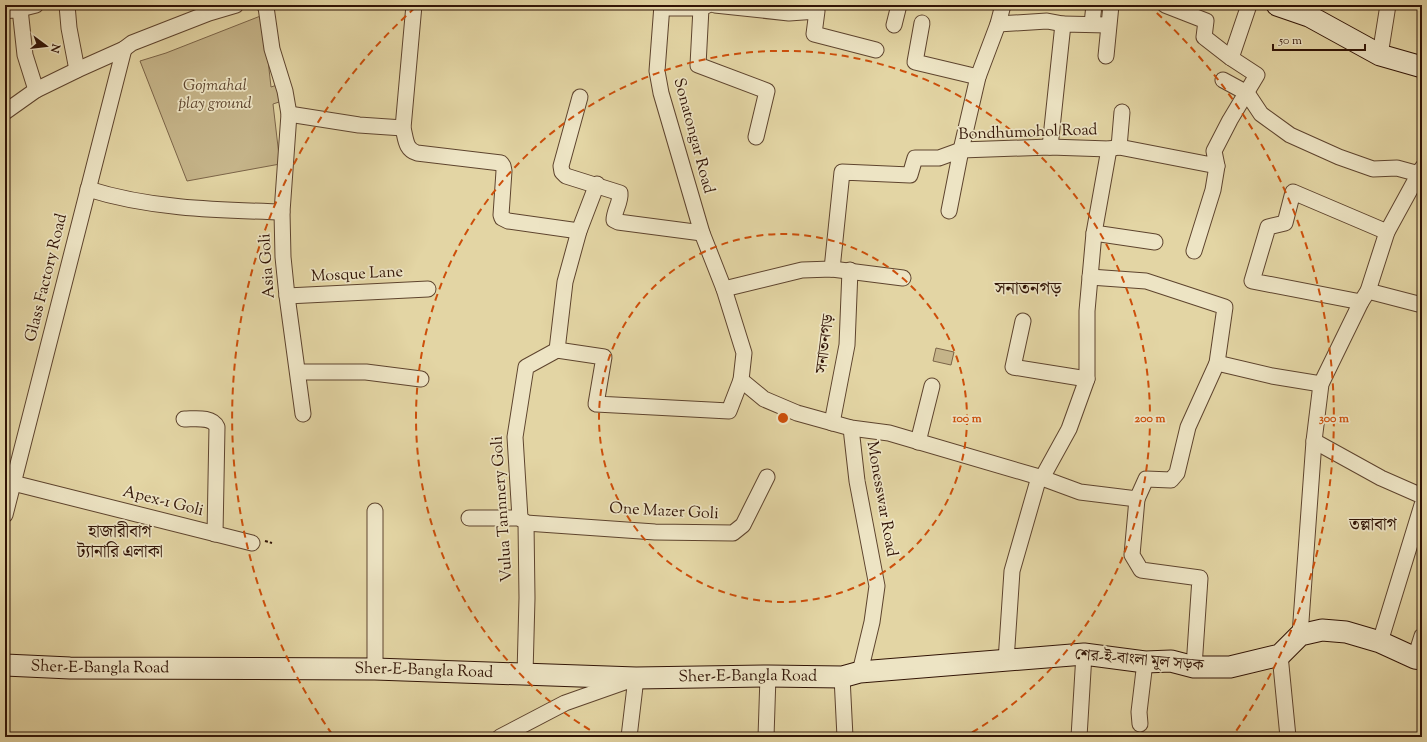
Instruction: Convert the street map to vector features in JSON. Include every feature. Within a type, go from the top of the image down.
[{"type":"street","points":[[5,11],[36,5]]},
{"type":"street","points":[[68,5],[69,28],[77,70]]},
{"type":"street","points":[[5,112],[36,90],[124,49],[132,43],[231,5]]},
{"type":"street","name":"Asia Goli","points":[[264,5],[266,7],[272,48],[285,91],[290,114],[282,212],[283,257],[303,414]]},
{"type":"street","points":[[414,5],[403,128],[408,147],[411,151],[417,153],[501,163],[503,166],[502,218],[508,221],[579,231]]},
{"type":"street","points":[[894,25],[899,5]]},
{"type":"street","points":[[949,211],[978,77],[998,24],[1003,5]]},
{"type":"street","points":[[1092,24],[1094,5]]},
{"type":"street","points":[[1106,56],[1111,5]]},
{"type":"street","points":[[1165,5],[1206,21],[1204,37],[1231,58],[1257,75],[1230,120],[1214,151],[1217,166],[1213,190],[1194,251]]},
{"type":"street","points":[[1231,58],[1249,5]]},
{"type":"street","points":[[1277,5],[1309,16],[1380,55],[1422,67]]},
{"type":"street","points":[[1380,55],[1388,5]]},
{"type":"street","points":[[662,6],[706,6],[789,13],[817,8],[814,34],[876,50]]},
{"type":"street","name":"Sonatongar Road","points":[[557,350],[604,357],[596,404],[729,411],[741,380],[744,353],[724,289],[710,250],[702,233],[660,86],[657,71],[662,6]]},
{"type":"street","points":[[706,6],[698,65],[767,91],[756,137]]},
{"type":"street","points":[[20,8],[25,55],[36,90]]},
{"type":"street","points":[[998,24],[1047,21],[1069,24],[1108,24]]},
{"type":"street","points":[[922,22],[915,62],[978,77]]},
{"type":"street","points":[[1050,147],[1069,24]]},
{"type":"street","name":"Glass Factory Road","points":[[5,516],[9,482],[124,49]]},
{"type":"street","points":[[1223,80],[1247,93],[1261,114],[1290,135],[1339,157],[1373,169],[1397,168],[1420,171],[1387,232],[1364,297],[1321,384],[1314,441],[1300,634]]},
{"type":"street","points":[[580,97],[561,166],[562,172],[566,176],[597,184],[620,193],[614,215],[614,220],[618,222],[702,233]]},
{"type":"street","points":[[1006,661],[1012,571],[1040,478],[1069,429],[1087,379],[1088,311],[1094,233],[1122,112]]},
{"type":"street","points":[[290,114],[359,125],[403,128]]},
{"type":"street","name":"Bondhumohol Road","points":[[832,269],[842,172],[910,175],[915,158],[939,158],[961,150],[1050,147],[1114,148],[1217,166]]},
{"type":"street","points":[[557,350],[565,282],[579,231],[597,184]]},
{"type":"street","points":[[88,189],[108,196],[203,210],[282,212]]},
{"type":"street","points":[[1387,232],[1293,192],[1285,223],[1268,227],[1252,282],[1422,305]]},
{"type":"street","points":[[1094,233],[1155,242]]},
{"type":"street","points":[[724,289],[802,270],[850,270],[904,278]]},
{"type":"street","name":"সনাতনগড়","points":[[832,422],[847,345],[850,270]]},
{"type":"street","points":[[1090,277],[1146,281],[1225,307],[1217,363],[1188,427],[1176,473],[1171,480],[1146,479],[1137,499],[1132,555],[1141,570],[1200,578],[1194,667]]},
{"type":"street","name":"Mosque Lane","points":[[287,296],[428,289]]},
{"type":"street","points":[[1024,321],[1013,367],[1087,379]]},
{"type":"street","name":"Vulua Tannnery Goli","points":[[525,674],[527,598],[523,520],[515,437],[526,367],[557,350]]},
{"type":"street","points":[[1217,363],[1272,376],[1321,384]]},
{"type":"street","points":[[298,372],[366,372],[421,379]]},
{"type":"street","points":[[741,380],[764,399],[797,414],[851,428]]},
{"type":"street","points":[[918,442],[932,386]]},
{"type":"street","points":[[184,419],[211,420],[215,423],[215,534]]},
{"type":"street","name":"Monesswar Road","points":[[845,737],[851,674],[872,622],[877,586],[857,482],[851,428],[889,433],[1040,478],[1080,492],[1137,499]]},
{"type":"street","points":[[1314,441],[1381,478],[1422,496]]},
{"type":"street","name":"One Mazer Goli","points":[[469,518],[523,520],[655,532],[733,533],[743,525],[767,477]]},
{"type":"street","name":"Apex-1 Goli","points":[[9,482],[252,543]]},
{"type":"street","points":[[375,511],[375,669]]},
{"type":"street","points":[[1380,642],[1421,514]]},
{"type":"street","points":[[1288,737],[1280,654],[1300,634],[1322,630],[1346,632],[1380,642],[1418,658],[1422,636]]},
{"type":"street","points":[[1080,737],[1084,654]]},
{"type":"street","name":"শের-ই-বাংলা মূল সড়ক","points":[[851,674],[1084,654],[1146,662],[1170,661],[1194,667],[1230,667],[1280,654]]},
{"type":"street","points":[[1140,724],[1139,712],[1146,662]]},
{"type":"street","name":"Sher-E-Bangla Road","points":[[5,665],[70,668],[375,669],[636,678],[851,674]]},
{"type":"street","points":[[766,737],[768,676]]},
{"type":"street","points":[[500,737],[565,702],[636,678],[630,737]]},
{"type":"green space","name":"Gojmahal play ground","points":[[263,15],[271,87],[277,85],[282,101],[273,104],[280,164],[187,181],[140,61],[166,53]]},
{"type":"green space","points":[[936,348],[954,352],[951,365],[933,361]]},
{"type":"district","name":"সনাতনগড়","points":[[1028,290]]},
{"type":"district","name":"তল্লাবাগ","points":[[1373,526]]},
{"type":"district","name":"হাজারীবাগ ট্যানারি এলাকা","points":[[120,543]]}]
